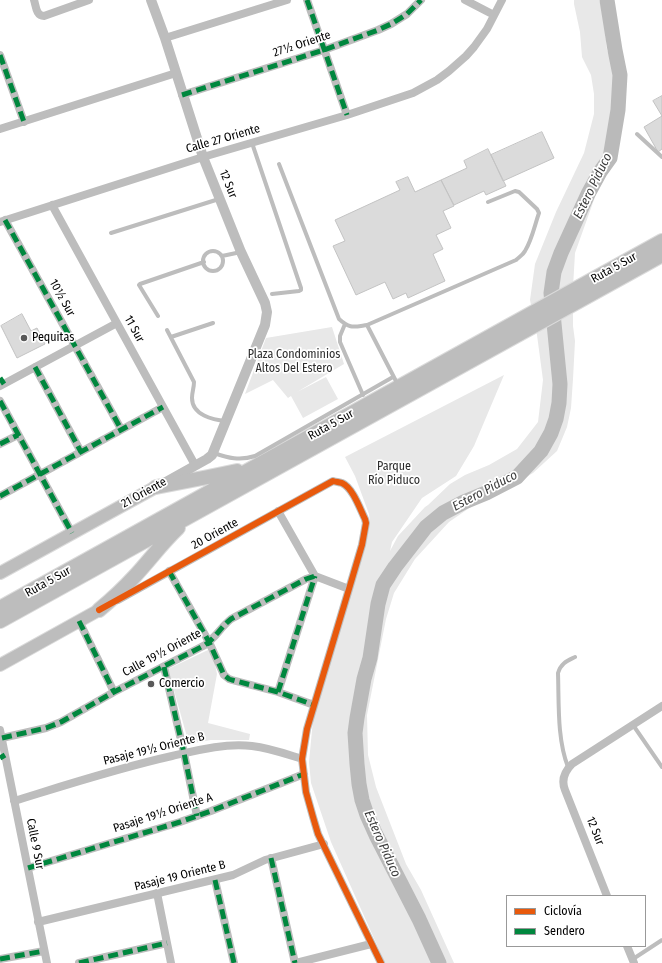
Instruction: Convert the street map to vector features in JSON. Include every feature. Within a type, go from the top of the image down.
[{"type":"highway","name":"Ruta 5 Sur","points":[[0,621],[193,514],[516,328],[586,290],[662,242]]},
{"type":"highway","name":"Ruta 5 Sur","points":[[586,290],[626,274],[662,255]]},
{"type":"highway","points":[[626,274],[662,265]]},
{"type":"highway","name":"Ruta 5 Sur","points":[[0,608],[259,465],[396,382],[516,328]]},
{"type":"highway","points":[[156,487],[227,474],[259,465]]},
{"type":"highway","points":[[99,610],[124,588],[164,541],[193,514]]},
{"type":"main road","name":"21 Oriente","points":[[0,573],[156,487]]},
{"type":"main road","name":"20 Oriente","points":[[0,665],[99,610]]},
{"type":"street","points":[[34,0],[37,12],[41,16],[47,16],[89,0]]},
{"type":"street","name":"12 Sur","points":[[151,0],[165,38],[203,157],[241,252],[264,303],[267,316],[265,325],[226,421]]},
{"type":"street","points":[[165,38],[287,0]]},
{"type":"street","points":[[307,0],[347,115]]},
{"type":"street","name":"27½ Oriente","points":[[182,95],[324,50],[391,24],[407,14],[421,0]]},
{"type":"street","points":[[465,0],[494,15]]},
{"type":"street","name":"Calle 27 Oriente","points":[[2,221],[203,157],[347,115],[413,93],[449,72],[466,56],[487,29],[502,0]]},
{"type":"street","points":[[0,55],[24,122]]},
{"type":"street","points":[[0,129],[176,73]]},
{"type":"street","name":"11 Sur","points":[[52,205],[195,466]]},
{"type":"street","name":"10½ Sur","points":[[2,221],[75,346],[121,429]]},
{"type":"street","points":[[1,383],[35,367],[117,323]]},
{"type":"street","points":[[35,367],[81,452]]},
{"type":"street","points":[[0,401],[72,533]]},
{"type":"street","points":[[0,496],[163,407]]},
{"type":"street","points":[[213,453],[226,421]]},
{"type":"street","points":[[0,444],[18,435]]},
{"type":"street","name":"21 Oriente","points":[[156,487],[207,459],[213,453]]},
{"type":"street","name":"20 Oriente","points":[[99,610],[333,481],[342,483],[348,487],[366,523],[362,545],[348,589]]},
{"type":"street","points":[[278,511],[315,576],[348,589],[307,729],[302,759],[306,792],[318,834],[381,963]]},
{"type":"street","points":[[169,571],[209,642],[224,675],[229,679],[278,692],[314,705]]},
{"type":"street","points":[[278,692],[315,576]]},
{"type":"street","name":"Calle 19½ Oriente","points":[[1,734],[54,725],[72,716],[209,642],[231,619],[301,581],[315,576]]},
{"type":"street","points":[[78,621],[114,692]]},
{"type":"street","points":[[164,667],[197,816]]},
{"type":"street","points":[[568,767],[662,706]]},
{"type":"street","name":"Calle 9 Sur","points":[[1,734],[2,756],[14,801],[47,963]]},
{"type":"street","name":"Pasaje 19½ Oriente B","points":[[14,801],[122,768],[184,753],[223,746],[243,745],[264,748],[302,759]]},
{"type":"street","name":"12 Sur","points":[[568,767],[564,776],[563,786],[607,895]]},
{"type":"street","name":"Pasaje 19½ Oriente A","points":[[28,868],[180,822],[304,774]]},
{"type":"street","name":"Pasaje 19 Oriente B","points":[[38,922],[215,880],[239,873],[272,858],[324,844]]},
{"type":"street","points":[[272,858],[296,963],[318,960],[372,944]]},
{"type":"street","points":[[215,880],[234,963]]},
{"type":"street","points":[[157,894],[171,963]]},
{"type":"street","points":[[79,963],[167,943]]},
{"type":"street","points":[[627,947],[634,961]]},
{"type":"street","points":[[0,959],[44,952]]},
{"type":"lane","points":[[638,134],[662,156]]},
{"type":"lane","points":[[252,143],[301,288],[299,291],[272,294]]},
{"type":"lane","points":[[279,164],[339,319],[353,327],[367,325],[516,260],[521,256],[525,252],[529,243],[539,213],[537,209],[515,190],[488,202]]},
{"type":"lane","points":[[111,233],[220,199]]},
{"type":"lane","points":[[210,251],[218,252],[222,256],[222,264],[219,269],[214,270],[206,267],[204,257],[210,251]]},
{"type":"lane","points":[[222,256],[241,252]]},
{"type":"lane","points":[[158,316],[139,285],[204,262]]},
{"type":"lane","points":[[171,337],[213,323]]},
{"type":"lane","points":[[346,324],[340,336],[340,342],[363,394]]},
{"type":"lane","points":[[213,453],[231,459],[244,459],[255,456],[363,394],[396,382],[367,325]]},
{"type":"lane","points":[[167,330],[194,382],[192,399],[195,407],[204,416],[216,420],[226,421]]},
{"type":"lane","points":[[568,767],[560,737],[558,672],[562,664],[575,657]]},
{"type":"lane","points":[[633,725],[662,767]]},
{"type":"lane","points":[[634,961],[662,940]]},
{"type":"green space","name":"Parque Río Piduco","points":[[574,0],[599,0],[603,11],[607,50],[618,82],[620,98],[616,138],[575,253],[573,326],[575,341],[571,408],[567,427],[557,451],[533,473],[481,500],[449,522],[415,559],[394,593],[386,619],[367,715],[368,755],[376,787],[406,864],[421,890],[454,963],[385,963],[331,842],[311,783],[309,762],[314,709],[365,549],[370,523],[369,514],[355,476],[345,457],[504,375],[474,446],[456,476],[422,498],[392,542],[390,551],[398,536],[425,507],[450,484],[465,475],[489,465],[517,449],[538,422],[543,380],[537,335],[530,300],[535,264],[556,212],[584,153],[594,114],[594,94],[591,75],[582,57],[580,32]]},
{"type":"green space","name":"Plaza Condominios Altos Del Estero","points":[[332,327],[344,364],[297,392],[326,377],[338,399],[303,418],[291,396],[288,398],[273,380],[245,394],[266,338]]},
{"type":"green space","points":[[208,650],[214,659],[217,674],[208,723],[250,734],[249,740],[211,740],[189,744],[168,669]]},
{"type":"building","points":[[662,96],[662,116],[653,101]]},
{"type":"building","points":[[662,116],[662,149],[658,152],[644,127]]},
{"type":"building","points":[[542,132],[554,158],[503,181],[491,155]]},
{"type":"building","points":[[488,149],[506,186],[486,195],[484,191],[454,205],[441,180],[467,168],[464,161]]},
{"type":"building","points":[[408,177],[415,192],[441,180],[454,206],[443,211],[451,228],[436,235],[443,249],[433,254],[445,281],[408,298],[406,293],[393,299],[385,282],[356,295],[333,246],[345,241],[335,220],[400,190],[396,182]]},
{"type":"building","name":"Pequitas","points":[[22,314],[31,331],[37,328],[45,344],[17,358],[1,326]]},
{"type":"waterway","name":"Estero Piduco","points":[[439,963],[419,919],[367,815],[359,784],[355,733],[357,718],[364,679],[370,658],[378,604],[383,585],[426,527],[443,513],[517,477],[541,451],[551,433],[556,419],[560,384],[551,293],[554,272],[588,194],[600,172],[610,158],[618,110],[620,75],[607,0]]},
{"type":"marked path","points":[[307,0],[347,115]]},
{"type":"marked path","points":[[182,95],[324,50],[378,30],[407,14],[421,0]]},
{"type":"marked path","points":[[0,55],[24,122]]},
{"type":"marked path","points":[[5,220],[121,429]]},
{"type":"marked path","points":[[35,367],[81,452]]},
{"type":"marked path","points":[[0,378],[4,384]]},
{"type":"marked path","points":[[0,401],[72,533]]},
{"type":"marked path","points":[[0,496],[163,407]]},
{"type":"marked path","points":[[0,444],[18,435]]},
{"type":"marked path","points":[[169,571],[209,642],[224,675],[229,679],[278,692],[314,705]]},
{"type":"marked path","points":[[278,692],[315,576]]},
{"type":"marked path","points":[[2,738],[46,728],[61,722],[114,692],[205,645],[231,619],[306,579],[315,576]]},
{"type":"marked path","points":[[79,621],[114,692]]},
{"type":"marked path","points":[[164,667],[197,816]]},
{"type":"marked path","points":[[0,758],[5,755]]},
{"type":"marked path","points":[[28,868],[180,822],[304,774]]},
{"type":"marked path","points":[[271,858],[295,963]]},
{"type":"marked path","points":[[215,880],[234,963]]},
{"type":"marked path","points":[[79,963],[167,943]]},
{"type":"marked path","points":[[0,959],[44,951]]},
{"type":"cycle path","points":[[99,610],[333,481],[342,483],[350,489],[366,523],[362,545],[307,729],[302,759],[306,792],[318,834],[381,963]]},
{"type":"place","name":"Pequitas","points":[[24,338]]},
{"type":"place","name":"Comercio","points":[[151,684]]}]
